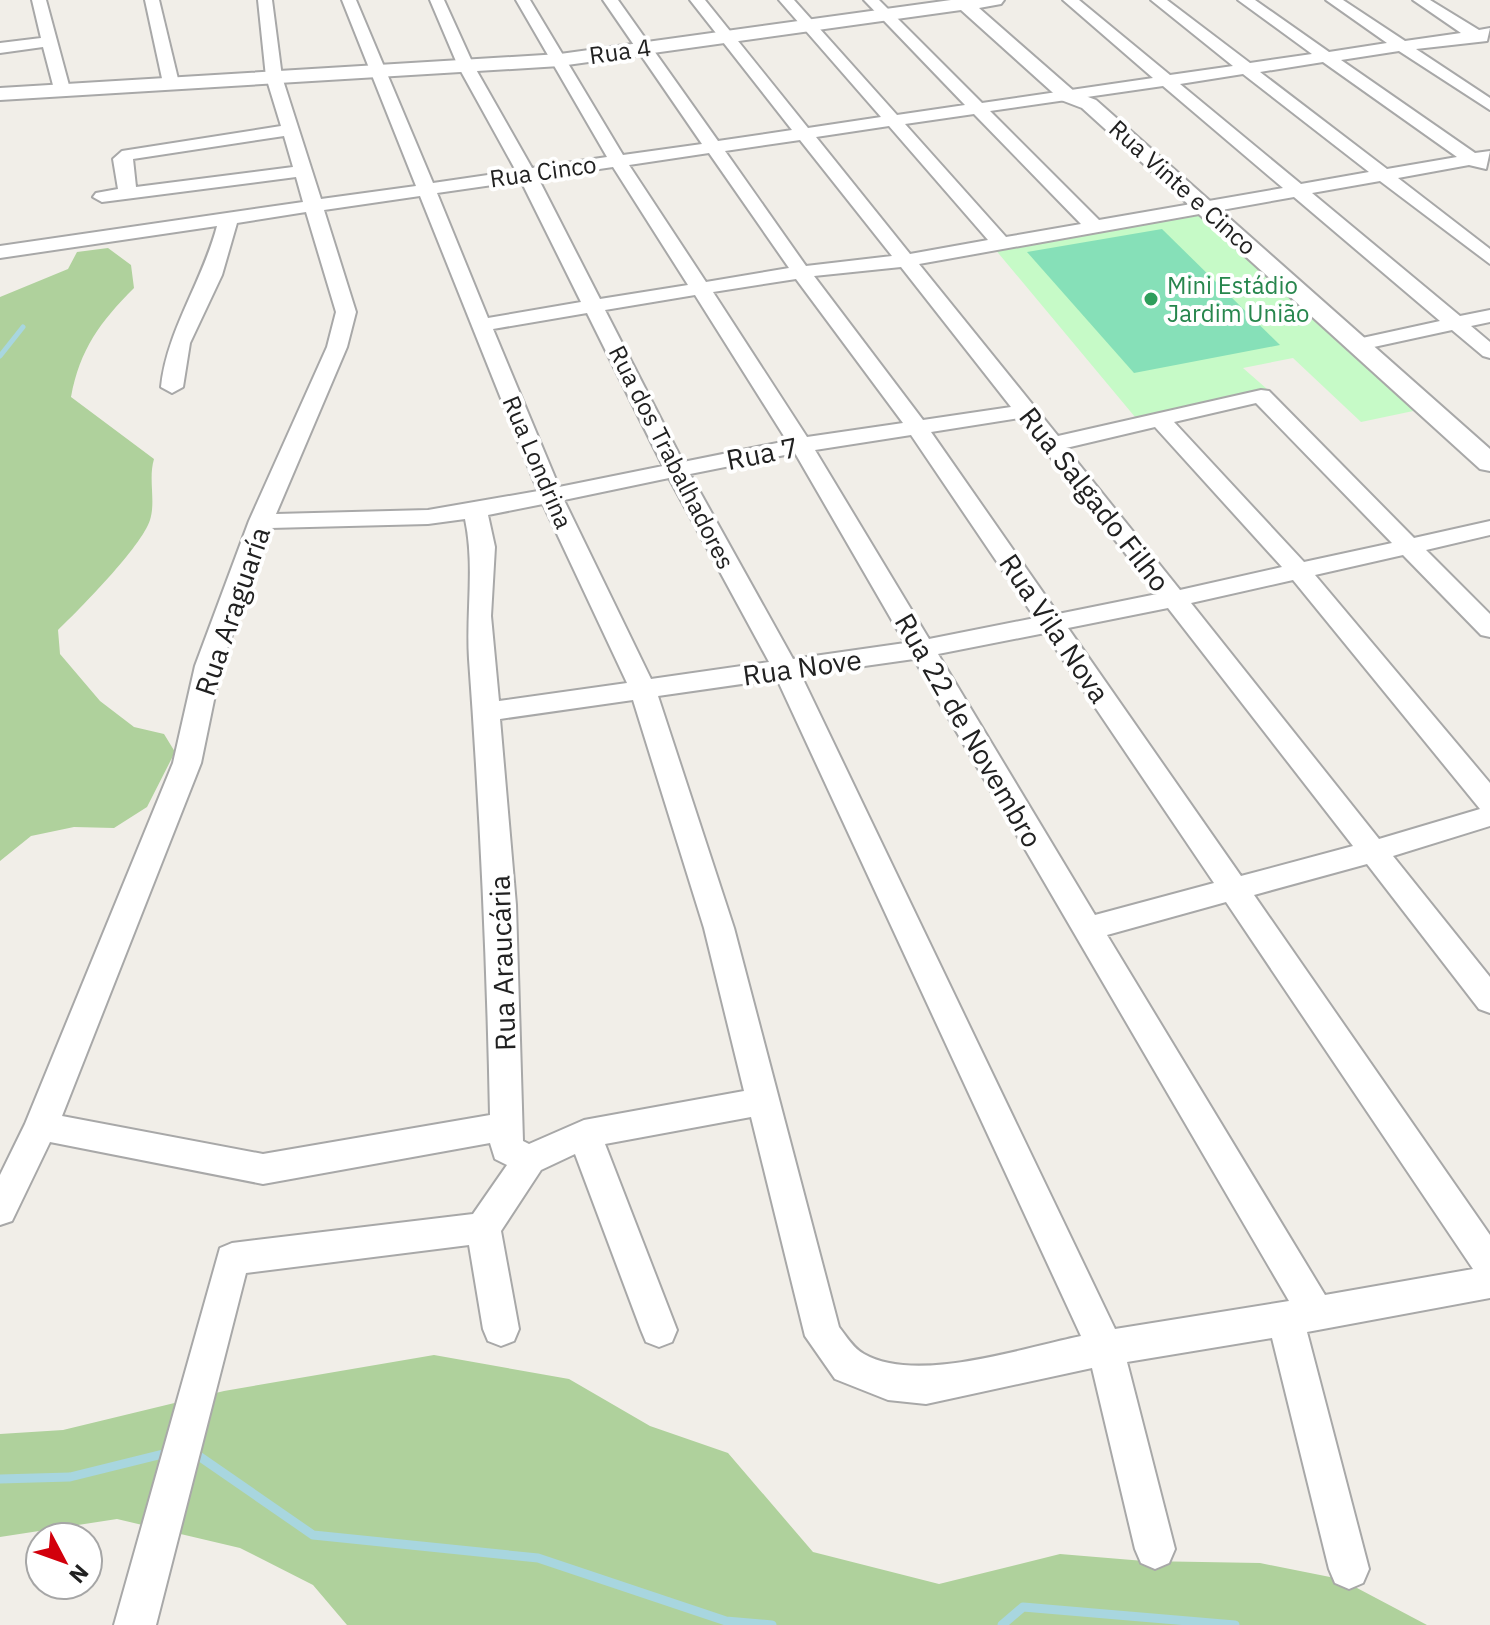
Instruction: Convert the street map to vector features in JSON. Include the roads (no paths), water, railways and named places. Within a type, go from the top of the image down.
[{"type":"street","points":[[39,0],[62,89]]},
{"type":"street","points":[[152,0],[171,83]]},
{"type":"street","name":"Rua Araguaría","points":[[0,1210],[41,1126],[187,763],[208,666],[261,521],[337,347],[346,312],[274,77],[265,0]]},
{"type":"street","name":"Rua Londrina","points":[[349,0],[551,496],[644,692],[719,928],[823,1336],[848,1366],[888,1382],[926,1386],[1105,1348],[1300,1317]]},
{"type":"street","name":"Rua dos Trabalhadores","points":[[437,0],[466,66],[526,173],[676,470],[785,668],[1105,1348],[1155,1549]]},
{"type":"street","name":"Rua 22 de Novembro","points":[[523,0],[618,161],[801,445],[922,649],[1086,929],[1300,1317],[1349,1569]]},
{"type":"street","name":"Rua Vila Nova","points":[[610,0],[712,149],[917,427],[1490,1264]]},
{"type":"street","name":"Rua Salgado Filho","points":[[697,0],[1053,444],[1490,1000]]},
{"type":"street","points":[[786,0],[1002,244]]},
{"type":"street","points":[[871,0],[1095,227]]},
{"type":"street","points":[[1070,0],[1490,352]]},
{"type":"street","points":[[1158,0],[1490,258]]},
{"type":"street","points":[[1245,0],[1490,173]]},
{"type":"street","points":[[1333,0],[1490,105]]},
{"type":"street","points":[[1420,0],[1485,37]]},
{"type":"street","name":"Rua 4","points":[[0,94],[560,60],[977,1]]},
{"type":"street","name":"Rua Vinte e Cinco","points":[[977,1],[1490,463]]},
{"type":"street","name":"Rua Cinco","points":[[0,252],[526,173],[1082,98],[1170,81],[1402,46],[1485,37]]},
{"type":"street","points":[[0,48],[49,42]]},
{"type":"street","points":[[128,193],[122,159],[128,155],[290,130]]},
{"type":"street","points":[[480,325],[801,272],[904,261],[1490,156]]},
{"type":"street","points":[[102,197],[303,171]]},
{"type":"street","points":[[172,387],[174,356],[185,324],[211,279],[229,217]]},
{"type":"street","points":[[1360,344],[1490,316]]},
{"type":"street","points":[[1053,444],[1261,396],[1490,629]]},
{"type":"street","name":"Rua 7","points":[[261,521],[428,517],[475,511],[801,445],[1026,411]]},
{"type":"street","points":[[1161,421],[1297,569],[1490,802]]},
{"type":"street","name":"Rua Araucária","points":[[475,511],[483,547],[479,616],[501,905],[507,1149],[529,1160]]},
{"type":"street","name":"Rua Nove","points":[[487,712],[644,692],[922,649],[1174,599],[1490,528]]},
{"type":"street","points":[[1086,929],[1372,852],[1490,816]]},
{"type":"street","points":[[501,1329],[483,1228],[529,1160],[584,1134],[763,1101]]},
{"type":"street","points":[[41,1126],[263,1169],[507,1126]]},
{"type":"street","points":[[584,1134],[659,1330]]},
{"type":"street","points":[[135,1625],[232,1259],[483,1228]]},
{"type":"street","points":[[1300,1317],[1490,1282]]},
{"type":"waterway","points":[[0,356],[23,327]]},
{"type":"waterway","points":[[0,1479],[70,1477],[171,1452]]},
{"type":"waterway","points":[[193,1452],[313,1535],[538,1558],[726,1621],[772,1625]]},
{"type":"waterway","points":[[1002,1625],[1023,1607],[1235,1625]]},
{"type":"place","name":"Mini Estádio Jardim União","points":[[1151,299]]}]
